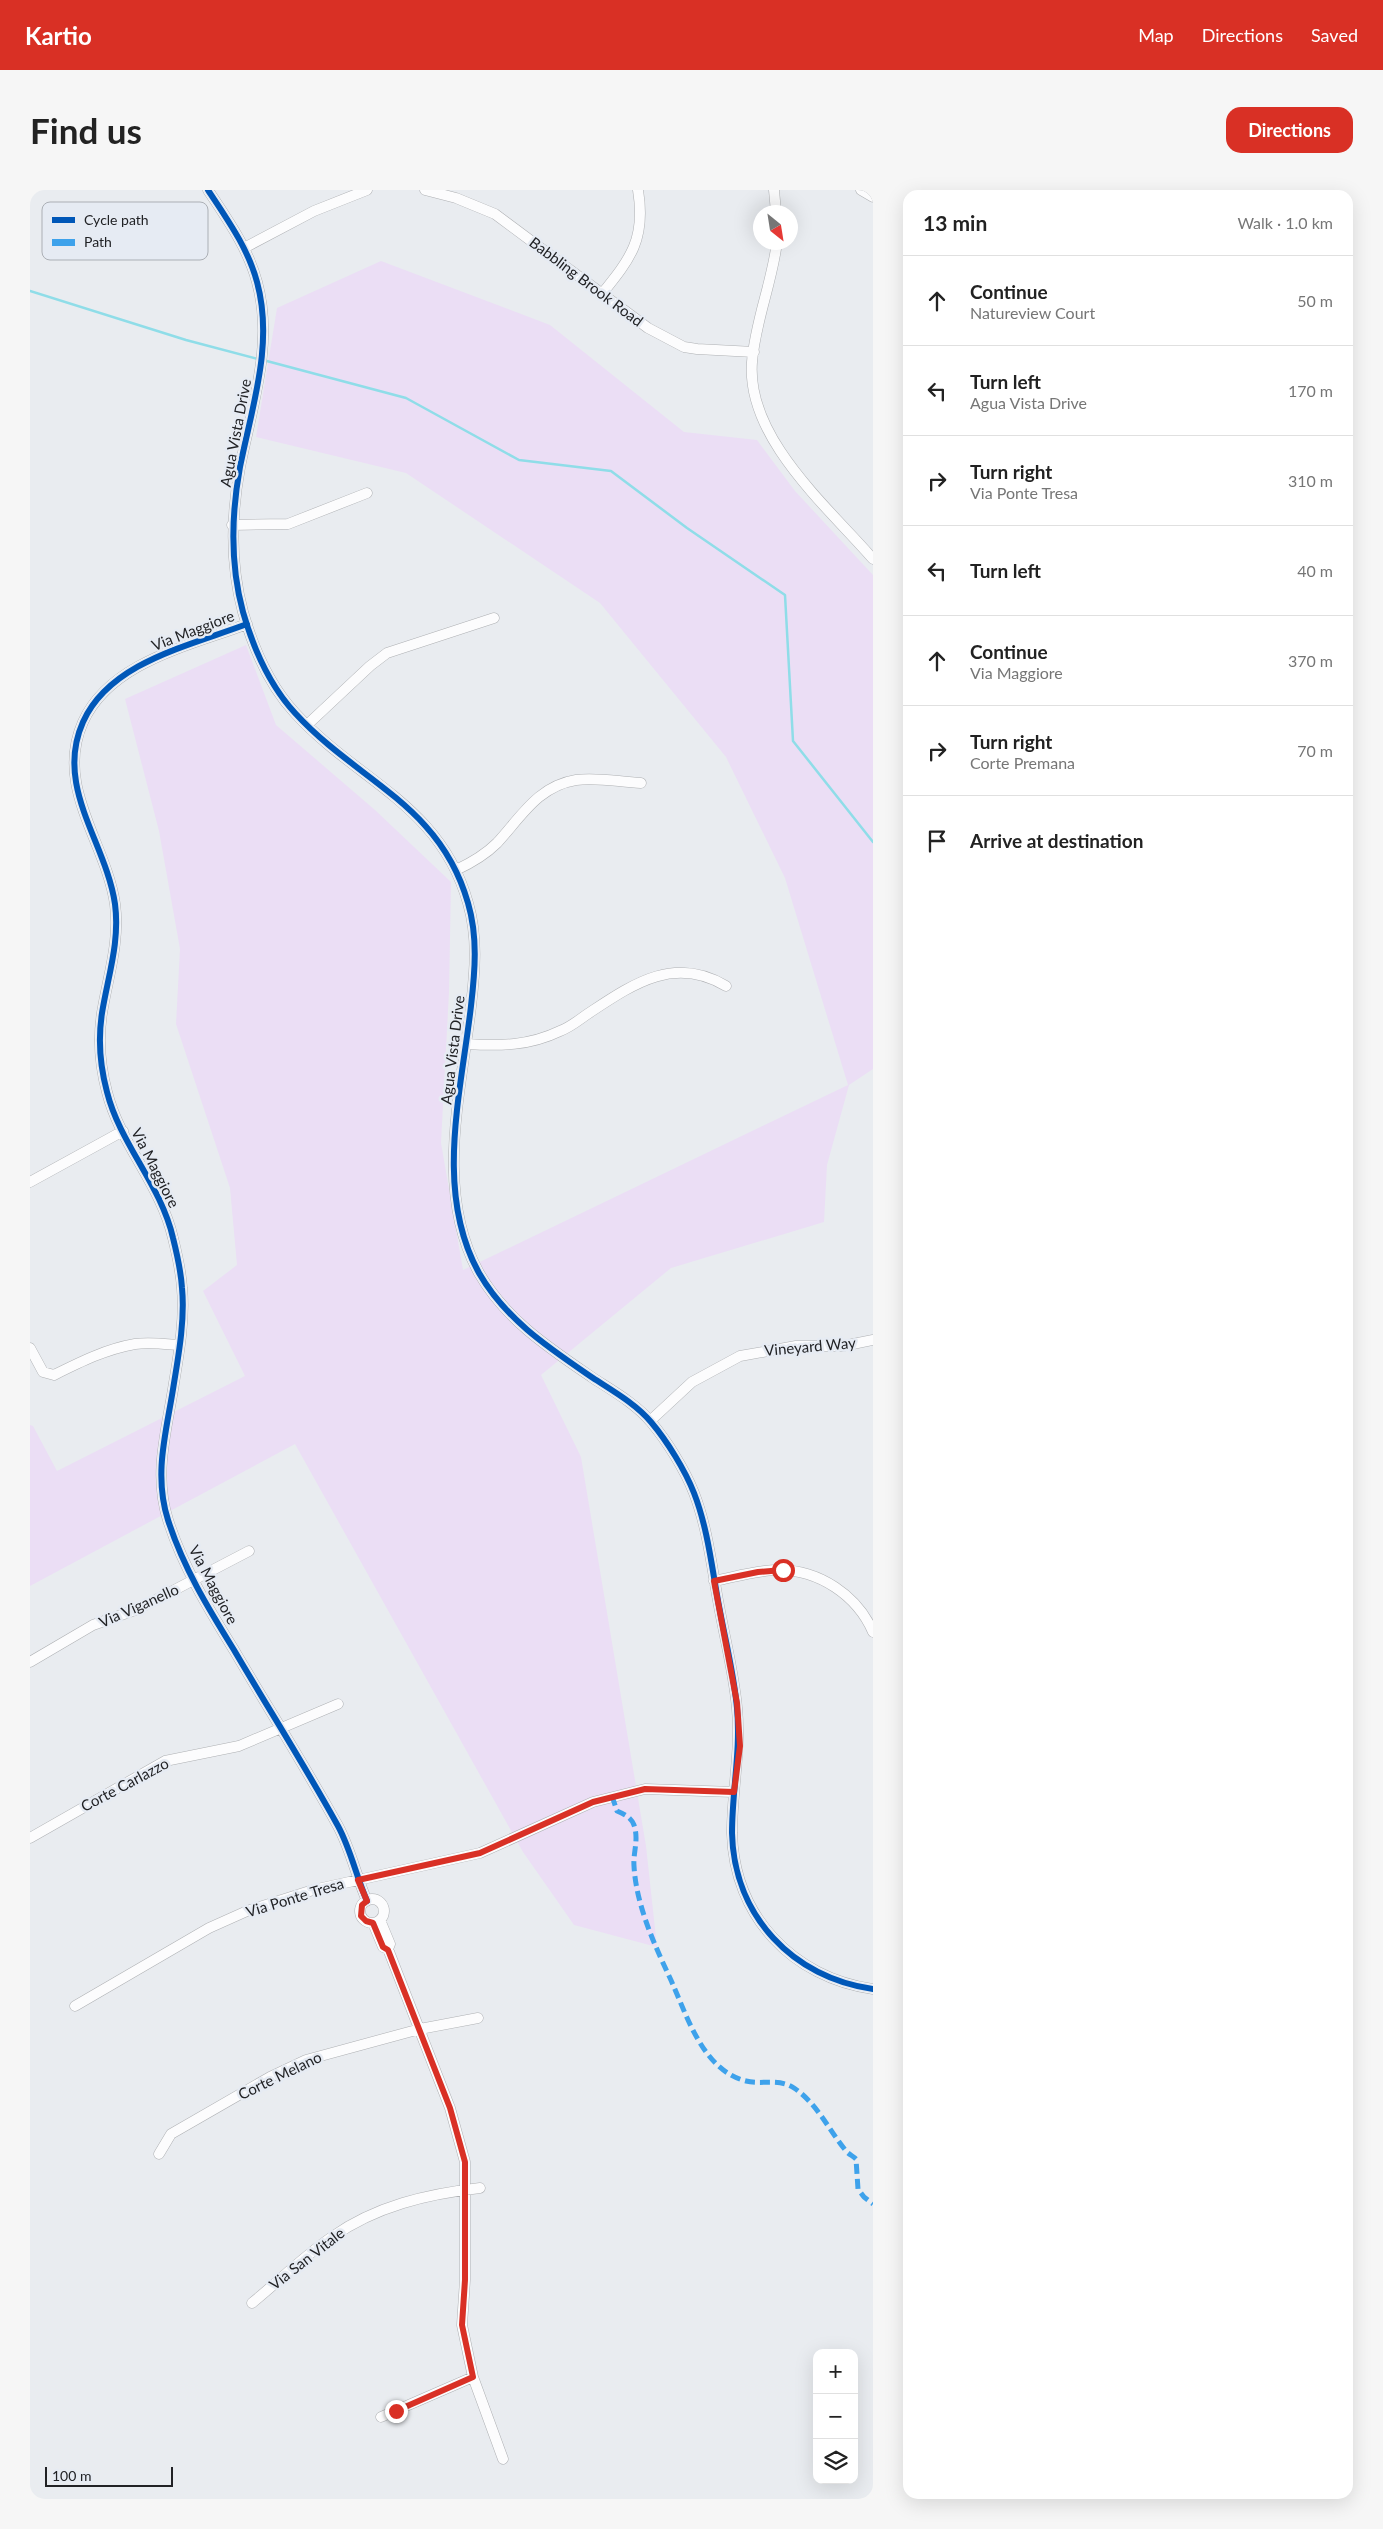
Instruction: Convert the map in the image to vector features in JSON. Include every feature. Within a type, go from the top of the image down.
[{"type":"street","name":"Agua Vista Drive","points":[[208,190],[244,248],[260,294],[263,348],[260,373],[239,472],[232,525],[235,572],[247,624],[271,678],[293,712],[419,818],[442,845],[456,870],[471,914],[475,944],[475,976],[454,1157],[454,1190],[462,1232],[476,1268],[497,1299],[529,1333],[622,1397],[650,1421],[677,1460],[694,1493],[702,1517],[737,1703],[740,1746],[734,1792],[732,1830],[735,1858],[744,1892],[761,1923],[786,1951],[814,1971],[840,1983],[873,1989]]},
{"type":"street","points":[[244,248],[314,211],[367,190]]},
{"type":"street","name":"Babbling Brook Road","points":[[424,190],[456,198],[495,214],[601,295],[648,328],[684,347],[697,350],[754,352]]},
{"type":"street","points":[[601,295],[628,262],[636,241],[642,212],[638,190]]},
{"type":"street","points":[[775,190],[776,205]]},
{"type":"street","points":[[861,190],[873,197]]},
{"type":"street","points":[[774,250],[754,352],[752,371],[757,399],[766,424],[779,450],[797,477],[873,559]]},
{"type":"street","points":[[232,525],[288,524],[366,493]]},
{"type":"street","points":[[307,725],[370,666],[387,653],[494,618]]},
{"type":"street","name":"Via Maggiore","points":[[247,624],[140,665],[123,674],[107,687],[94,703],[84,721],[77,740],[74,761],[76,791],[110,878],[116,908],[116,945],[101,1016],[99,1040],[101,1069],[107,1093],[123,1131],[160,1199],[173,1235],[183,1290],[179,1345],[162,1448],[161,1484],[168,1521],[193,1582],[339,1827],[367,1901]]},
{"type":"street","points":[[456,870],[487,851],[528,805],[552,788],[574,780],[588,779],[641,783]]},
{"type":"street","points":[[467,1044],[516,1045],[550,1036],[637,983],[662,974],[679,972],[699,974],[726,986]]},
{"type":"street","points":[[30,1182],[123,1131]]},
{"type":"street","name":"Vineyard Way","points":[[650,1421],[692,1382],[740,1356],[796,1346],[843,1346],[873,1340]]},
{"type":"street","points":[[30,1348],[43,1372],[54,1375],[90,1358],[121,1347],[138,1344],[179,1345]]},
{"type":"street","name":"Via Viganello","points":[[30,1662],[93,1625],[138,1609],[193,1582],[249,1551]]},
{"type":"street","points":[[714,1581],[768,1571],[789,1571],[810,1575],[829,1583],[846,1595],[860,1610],[873,1632]]},
{"type":"street","name":"Corte Carlazzo","points":[[30,1838],[164,1761],[239,1746],[338,1704]]},
{"type":"street","name":"Via Ponte Tresa","points":[[75,2006],[222,1922],[283,1898],[480,1853],[593,1802],[612,1796],[645,1789],[734,1792]]},
{"type":"street","points":[[374,1900],[381,1903],[384,1913],[377,1921],[363,1919],[360,1913],[362,1905],[367,1901],[374,1900]]},
{"type":"street","points":[[377,1921],[383,1947],[388,1950],[450,2108],[465,2162],[465,2280],[462,2325],[473,2377],[503,2459]]},
{"type":"street","name":"Corte Melano","points":[[159,2154],[171,2134],[278,2074],[317,2056],[420,2029],[478,2018]]},
{"type":"street","name":"Via San Vitale","points":[[252,2303],[332,2237],[364,2219],[390,2207],[425,2196],[480,2188]]},
{"type":"street","points":[[381,2417],[473,2377]]},
{"type":"shaded area","points":[[381,261],[550,325],[684,432],[757,440],[795,491],[873,575],[873,1069],[849,1085],[827,1165],[824,1222],[671,1268],[541,1375],[581,1457],[646,1846],[657,1947],[574,1925],[523,1852],[295,1444],[30,1586],[30,1425],[33,1426],[57,1471],[245,1376],[203,1291],[237,1265],[230,1188],[176,1024],[180,949],[159,831],[125,699],[246,645],[276,725],[375,810],[451,882],[449,992],[441,1143],[463,1270],[848,1085],[785,878],[726,757],[600,603],[406,473],[256,437],[277,308]]},
{"type":"waterway","points":[[30,291],[186,340],[258,359]]},
{"type":"waterway","points":[[263,360],[406,398],[519,460],[611,471],[687,528],[785,595],[793,741],[873,842]]},
{"type":"marked path","points":[[612,1796],[617,1811],[633,1822],[636,1836],[635,1880],[642,1909],[658,1952],[698,2039],[707,2053],[731,2075],[752,2082],[782,2083],[802,2094],[817,2110],[847,2152],[856,2159],[858,2189],[873,2204]]},
{"type":"cycle path","points":[[208,190],[248,257],[257,282],[262,305],[262,352],[255,398],[237,485],[233,540],[239,594],[252,639],[263,666],[278,691],[295,713],[319,737],[395,797],[418,818],[438,841],[455,869],[468,903],[474,941],[474,980],[454,1142],[454,1176],[457,1209],[465,1242],[479,1273],[490,1290],[515,1319],[560,1356],[624,1398],[645,1415],[681,1465],[694,1493],[703,1521],[734,1682],[738,1739],[732,1833],[735,1863],[744,1891],[756,1916],[773,1938],[794,1957],[818,1972],[844,1983],[873,1989]]},
{"type":"cycle path","points":[[247,624],[177,649],[131,670],[112,684],[95,701],[83,722],[76,746],[74,769],[78,792],[85,814],[110,881],[116,918],[113,959],[102,1013],[101,1062],[113,1111],[167,1219],[181,1276],[183,1299],[181,1335],[161,1468],[164,1503],[168,1520],[181,1554],[206,1603],[338,1826],[367,1901]]},
{"type":"route","points":[[396,2411],[473,2377],[462,2325],[465,2280],[465,2162],[450,2108],[388,1950],[383,1947],[373,1923],[366,1921],[361,1916],[362,1905],[367,1901],[358,1880],[480,1853],[593,1802],[612,1796],[645,1789],[734,1792],[740,1746],[737,1703],[714,1581],[758,1572],[783,1570]]}]
